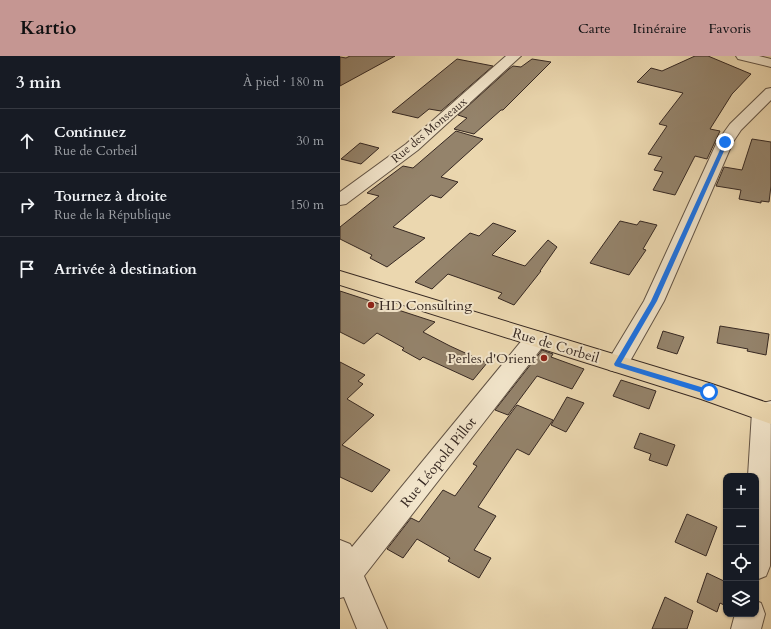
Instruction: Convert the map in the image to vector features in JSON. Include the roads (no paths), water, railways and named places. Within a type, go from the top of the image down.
[{"type":"main road","name":"Rue de Corbeil","points":[[340,278],[709,392],[769,412]]},
{"type":"street","name":"Rue des Monseaux","points":[[344,195],[412,147],[514,56]]},
{"type":"street","points":[[743,56],[771,63]]},
{"type":"street","points":[[617,364],[654,301],[725,142],[735,127],[771,92]]},
{"type":"street","name":"Rue Léopold Pillot","points":[[343,570],[536,339]]},
{"type":"street","points":[[758,545],[769,412]]},
{"type":"street","points":[[343,570],[372,629]]},
{"type":"street","points":[[746,629],[749,617]]},
{"type":"place","name":"HD Consulting","points":[[371,305]]},
{"type":"place","name":"Perles d'Orient","points":[[544,358]]}]
